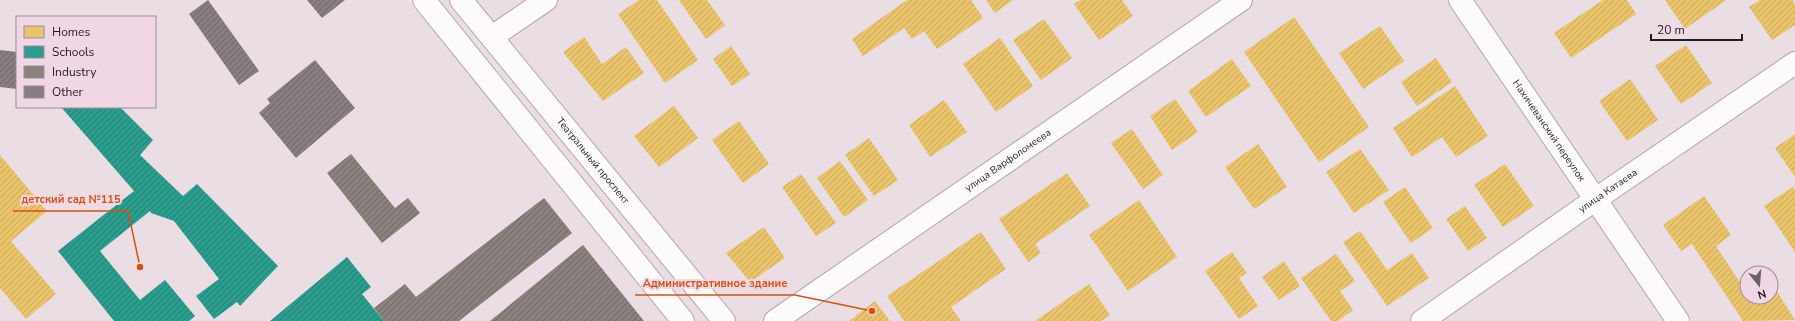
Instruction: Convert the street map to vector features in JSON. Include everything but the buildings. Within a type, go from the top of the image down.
[{"type":"street","points":[[424,0],[683,321]]},
{"type":"street","name":"Театральный проспект","points":[[461,0],[724,321]]},
{"type":"street","points":[[492,37],[546,0]]},
{"type":"street","name":"улица Варфоломеева","points":[[775,321],[1241,0]]},
{"type":"street","name":"Нахичеванский переулок","points":[[1460,0],[1678,321]]},
{"type":"street","name":"улица Катаева","points":[[1422,321],[1596,199],[1795,63]]},
{"type":"place","name":"детский сад №115","points":[[140,267]]},
{"type":"place","name":"Административное здание","points":[[872,311]]}]
